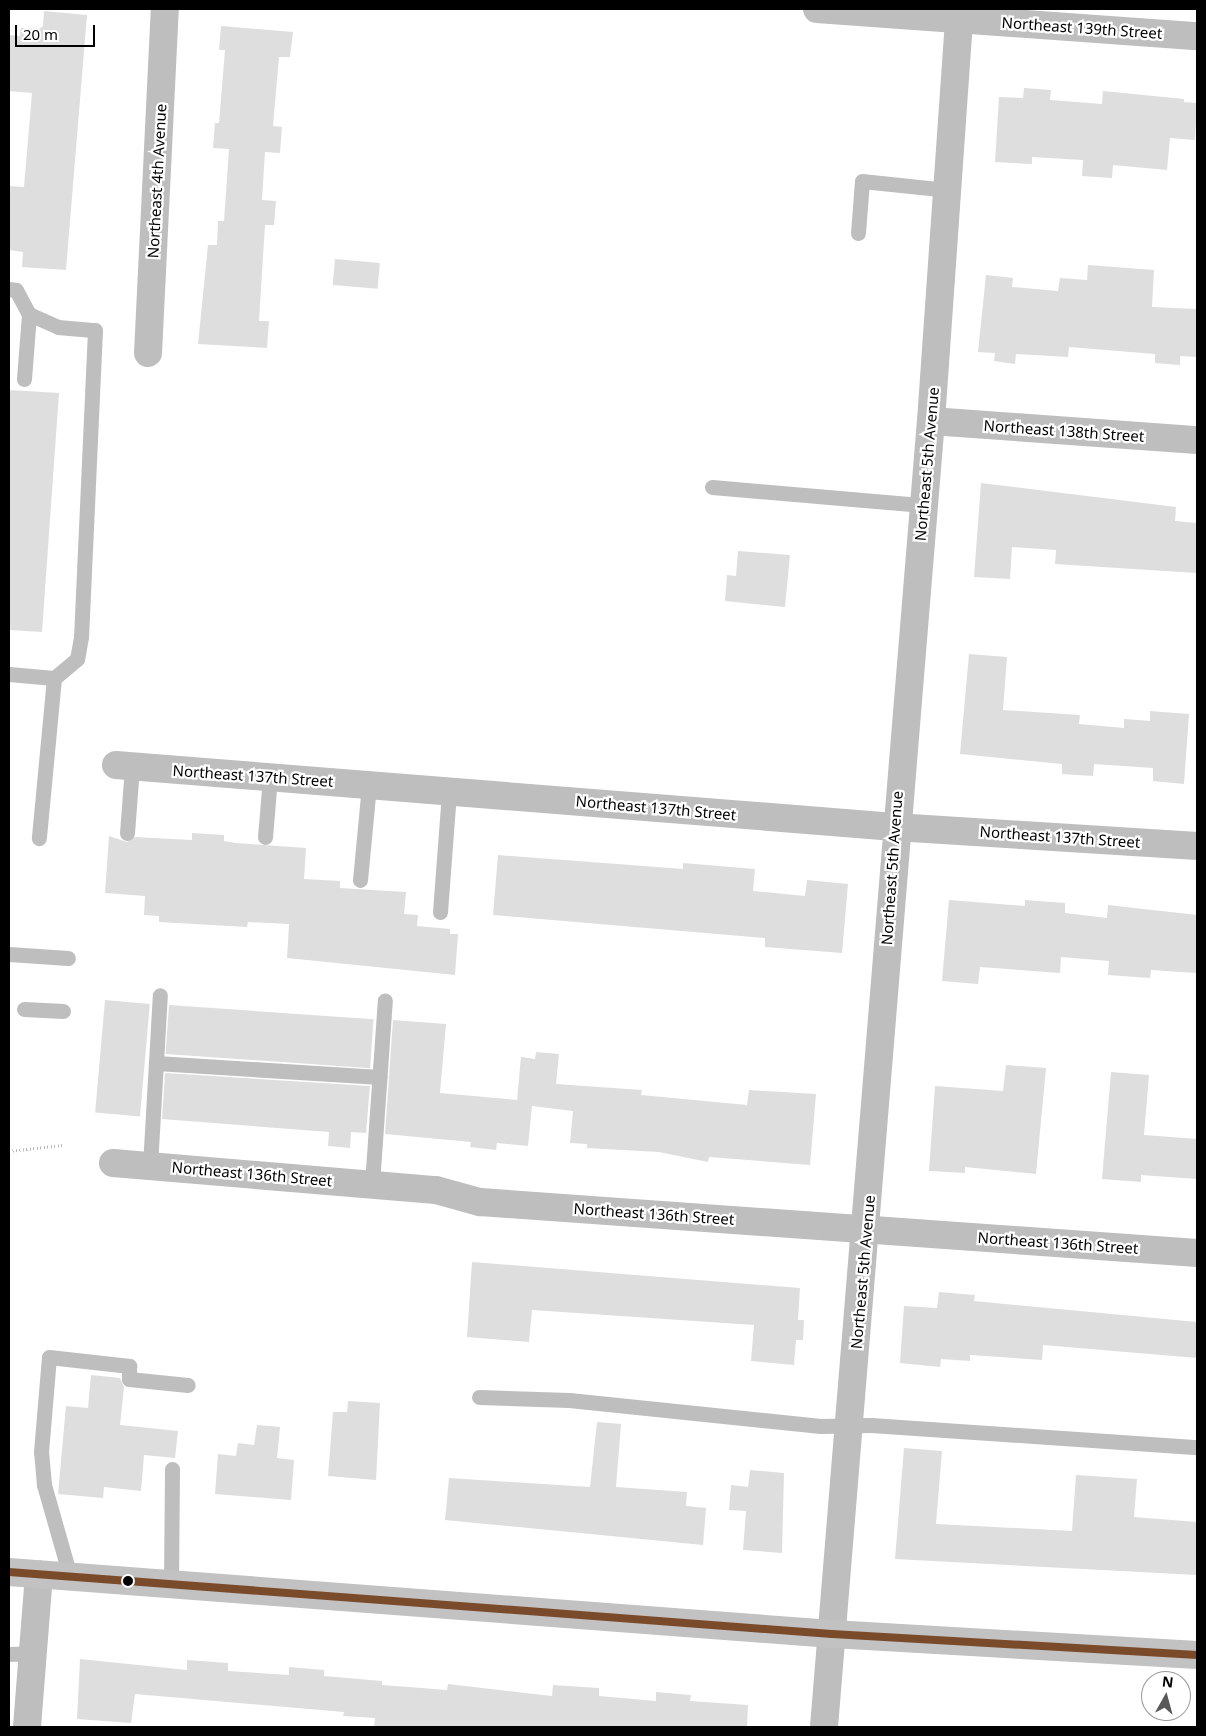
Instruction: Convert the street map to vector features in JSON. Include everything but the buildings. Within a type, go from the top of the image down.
[{"type":"main road","points":[[9,1572],[832,1634],[1197,1655]]},
{"type":"street","name":"Northeast 4th Avenue","points":[[148,353],[166,9]]},
{"type":"street","name":"Northeast 139th Street","points":[[817,9],[959,14],[1197,36]]},
{"type":"street","name":"Northeast 5th Avenue","points":[[824,1727],[866,1229],[895,826],[931,422],[959,14]]},
{"type":"street","name":"Northeast 138th Street","points":[[931,422],[1197,440]]},
{"type":"street","name":"Northeast 137th Street","points":[[124,766],[895,826],[1197,846]]},
{"type":"street","name":"Northeast 136th Street","points":[[113,1163],[436,1190],[480,1202],[1197,1254]]},
{"type":"street","points":[[27,1727],[21,1653],[39,1574]]},
{"type":"lane","points":[[858,233],[862,181],[947,190]]},
{"type":"lane","points":[[9,289],[16,290],[29,314],[24,379]]},
{"type":"lane","points":[[9,674],[54,678],[77,659],[81,637],[95,330],[58,327],[29,314]]},
{"type":"lane","points":[[712,487],[924,505]]},
{"type":"lane","points":[[39,838],[54,678]]},
{"type":"lane","points":[[124,766],[127,833]]},
{"type":"lane","points":[[265,837],[270,778]]},
{"type":"lane","points":[[360,880],[369,785]]},
{"type":"lane","points":[[440,912],[449,792]]},
{"type":"lane","points":[[9,954],[68,958]]},
{"type":"lane","points":[[150,1166],[160,995]]},
{"type":"lane","points":[[372,1184],[385,1000]]},
{"type":"lane","points":[[24,1009],[63,1011]]},
{"type":"lane","points":[[156,1063],[380,1077]]},
{"type":"lane","points":[[70,1576],[44,1485],[41,1452],[49,1357],[129,1366],[129,1379],[188,1385]]},
{"type":"lane","points":[[479,1397],[569,1400],[821,1426],[850,1426],[1197,1447]]},
{"type":"lane","points":[[171,1584],[172,1468]]},
{"type":"path","points":[[9,1151],[63,1145]]},
{"type":"transit line","points":[[9,1572],[832,1634],[1197,1655]]}]
